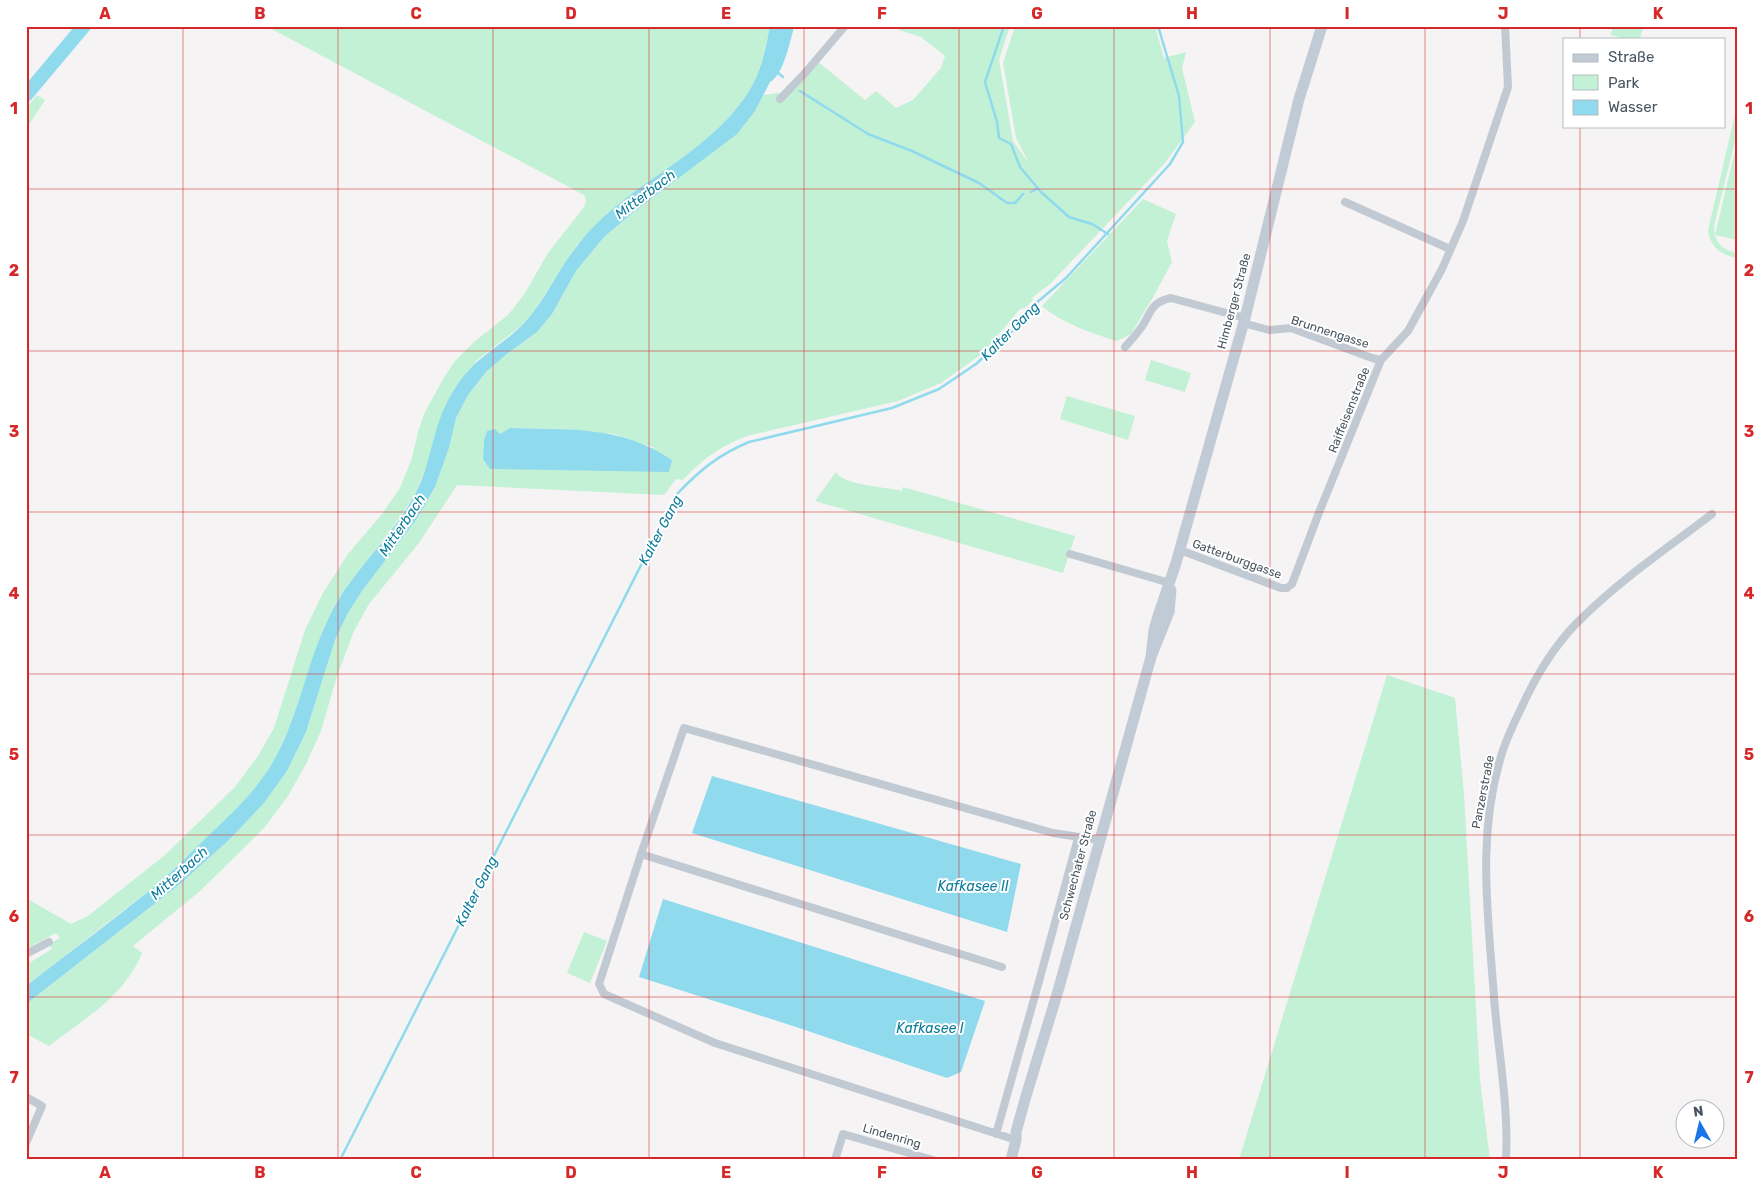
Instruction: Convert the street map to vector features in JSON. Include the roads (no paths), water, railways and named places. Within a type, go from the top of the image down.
[{"type":"main road","name":"Himberger Straße","points":[[1170,583],[1244,320],[1299,99],[1322,26]]},
{"type":"main road","name":"Schwechater Straße","points":[[1011,1160],[1016,1132],[1151,657],[1169,612],[1170,583]]},
{"type":"street","name":"Raiffeisenstraße","points":[[1287,588],[1292,584],[1381,360],[1408,331],[1442,269],[1463,221],[1508,86],[1505,26]]},
{"type":"street","points":[[780,99],[805,73],[842,27]]},
{"type":"street","points":[[1345,202],[1450,249]]},
{"type":"street","name":"Brunnengasse","points":[[1125,347],[1142,326],[1154,305],[1161,300],[1171,298],[1244,320],[1269,330],[1291,328],[1381,360]]},
{"type":"street","name":"Panzerstraße","points":[[1506,1160],[1505,1110],[1496,1024],[1485,862],[1487,823],[1492,790],[1503,750],[1510,730],[1534,681],[1555,648],[1583,616],[1635,571],[1712,514]]},
{"type":"street","name":"Gatterburggasse","points":[[1180,550],[1281,588],[1287,588]]},
{"type":"street","points":[[1070,554],[1170,583]]},
{"type":"street","points":[[1016,1140],[715,1043],[604,994],[599,984],[684,728],[1044,830],[1078,838],[1099,840]]},
{"type":"street","points":[[996,1134],[1078,838]]},
{"type":"street","points":[[641,854],[1002,967]]},
{"type":"street","points":[[26,954],[49,942]]},
{"type":"street","points":[[26,1097],[42,1106],[26,1143]]},
{"type":"street","name":"Lindenring","points":[[835,1160],[843,1134],[933,1160]]},
{"type":"water","name":"Mitterbach","points":[[770,26],[793,26],[787,51],[779,73],[770,82],[755,111],[737,134],[635,211],[604,237],[576,271],[552,314],[537,332],[486,372],[468,395],[456,418],[449,448],[435,487],[416,520],[362,591],[348,613],[335,640],[306,732],[287,771],[264,803],[230,839],[180,884],[26,1004],[26,986],[160,882],[234,811],[261,780],[285,738],[326,624],[346,588],[396,524],[414,496],[424,472],[440,418],[456,387],[475,364],[525,322],[539,304],[571,254],[598,223],[620,203],[715,132],[735,110],[752,86],[758,72]]},
{"type":"water","points":[[510,428],[574,430],[614,435],[653,449],[672,460],[669,472],[490,469],[483,459],[484,440],[487,431],[495,429],[500,434]]},
{"type":"water","name":"Kafkasee II","points":[[712,776],[1021,864],[1007,932],[692,833]]},
{"type":"water","name":"Kafkasee I","points":[[663,899],[985,1001],[961,1072],[947,1078],[639,977]]},
{"type":"waterway","points":[[26,95],[84,26]]},
{"type":"waterway","points":[[1004,26],[985,82],[997,122],[999,138],[1011,144],[1020,167],[1041,192],[1069,217],[1092,224],[1108,234]]},
{"type":"waterway","name":"Kalter Gang","points":[[340,1160],[677,494],[710,464],[728,452],[749,442],[892,408],[939,389],[976,364],[1022,322],[1029,309],[1066,278],[1170,164],[1183,142],[1179,96],[1158,26]]},
{"type":"waterway","points":[[776,71],[783,77]]},
{"type":"waterway","points":[[800,91],[868,134],[912,151],[979,183],[1007,203],[1015,203],[1023,194]]},
{"type":"waterway","points":[[1031,192],[1038,188]]}]
